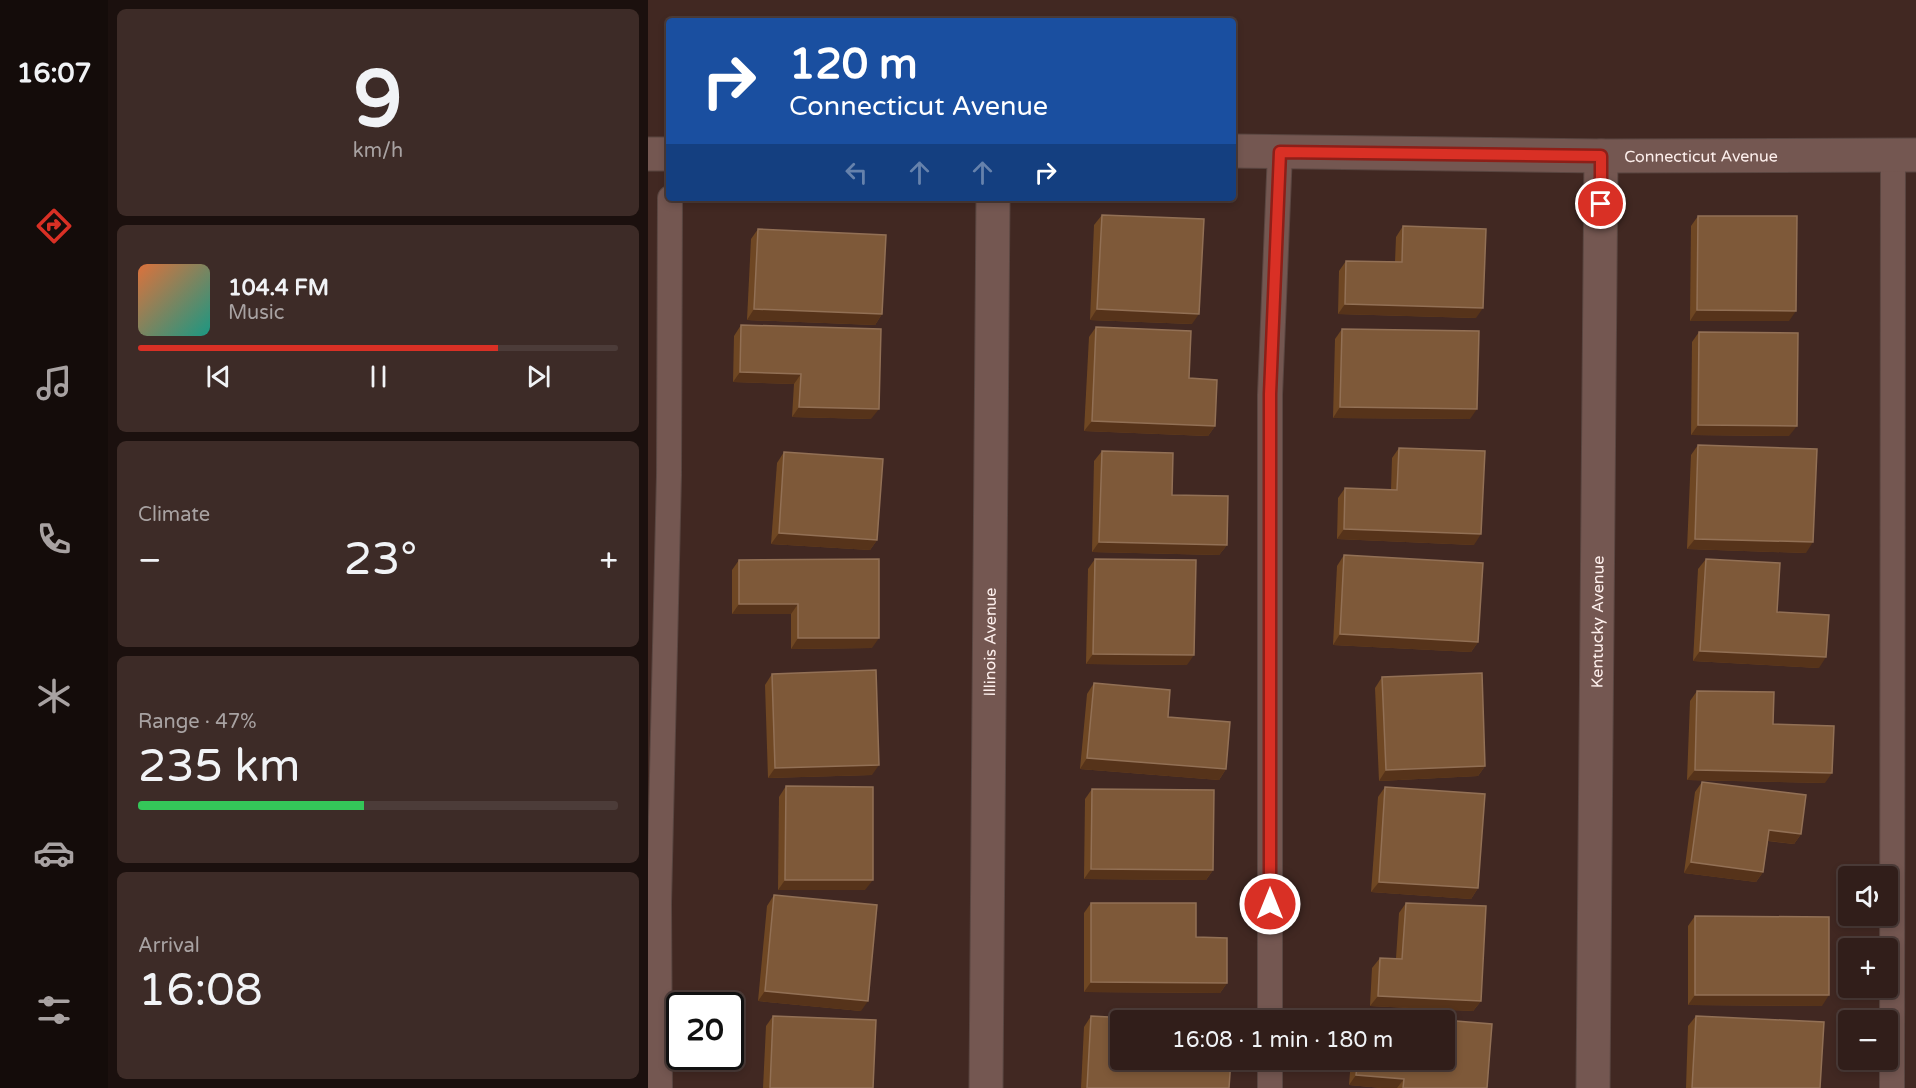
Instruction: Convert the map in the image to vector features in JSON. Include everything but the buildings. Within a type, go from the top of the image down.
[{"type":"street","name":"Connecticut Avenue","points":[[1236,151],[1601,156],[1905,155]]},
{"type":"street","points":[[648,154],[666,154]]},
{"type":"street","name":"Kentucky Avenue","points":[[1593,1088],[1601,156]]},
{"type":"street","name":"Illinois Avenue","points":[[986,1088],[993,201]]},
{"type":"lane","points":[[1270,1010],[1270,394],[1280,152]]},
{"type":"lane","points":[[1892,1088],[1905,155]]},
{"type":"lane","points":[[660,1088],[659,903],[669,475],[670,201]]},
{"type":"lane","points":[[1270,1070],[1270,1088]]},
{"type":"route","points":[[1270,904],[1270,394],[1280,152],[1601,156],[1601,204]]}]
